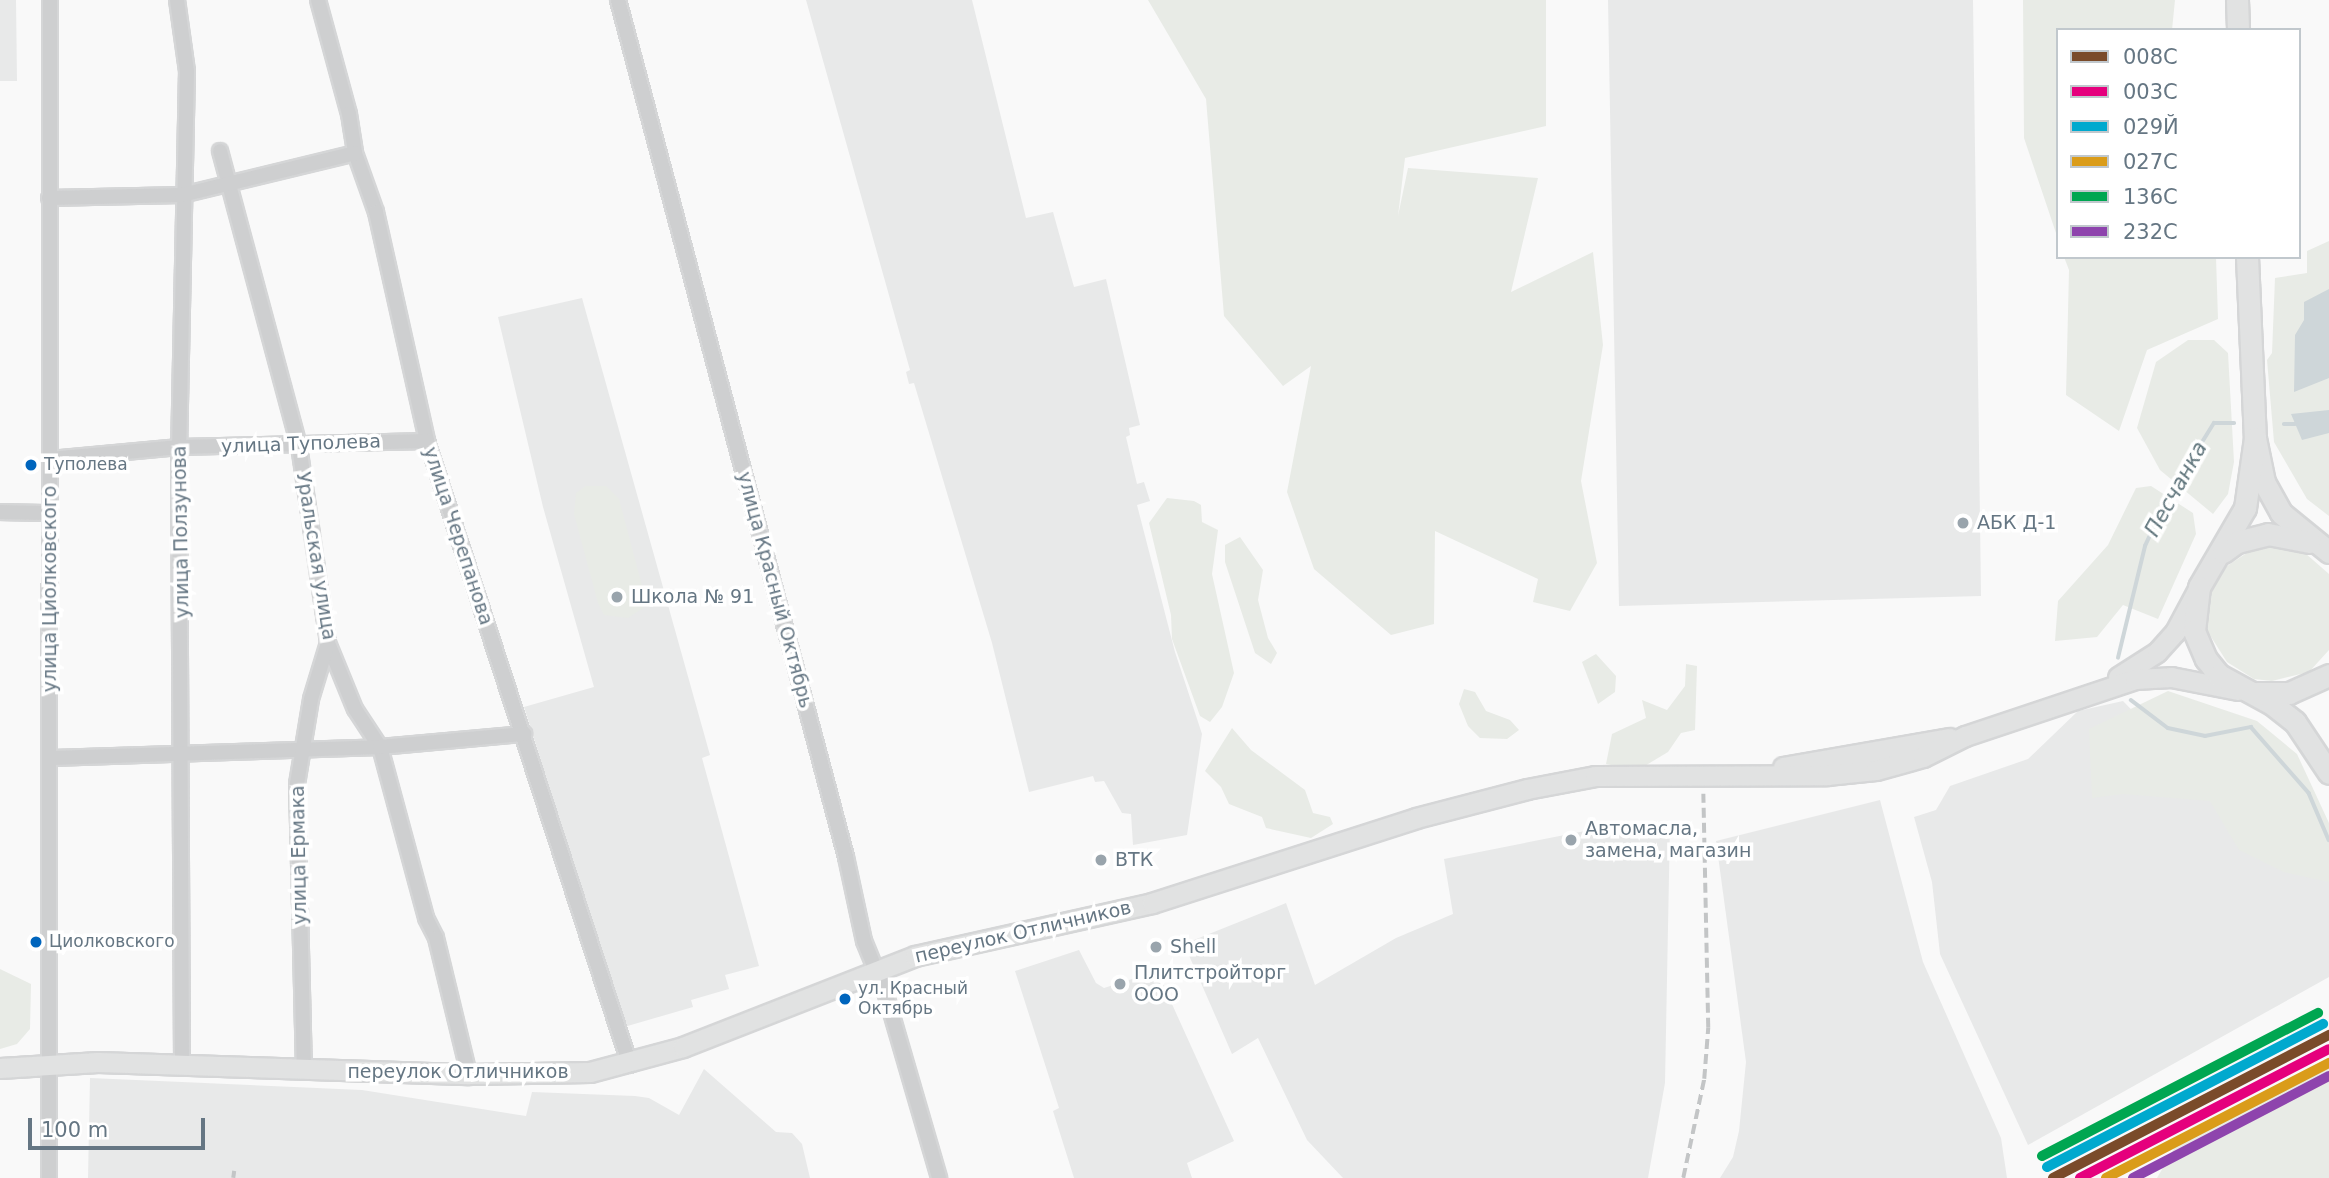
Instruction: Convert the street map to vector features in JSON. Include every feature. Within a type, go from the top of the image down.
[{"type":"highway","points":[[2237,0],[2238,28]]},
{"type":"highway","points":[[2247,259],[2255,438],[2245,508],[2221,553],[2199,586],[2193,619],[2199,648],[2219,675],[2295,722],[2329,773]]},
{"type":"highway","points":[[2255,438],[2274,502],[2289,521],[2326,550]]},
{"type":"highway","points":[[2221,553],[2237,542],[2268,534],[2326,550]]},
{"type":"highway","points":[[2246,692],[2290,693],[2329,675]]},
{"type":"main road","points":[[2096,690],[2157,652],[2175,632],[2199,586]]},
{"type":"main road","points":[[2096,690],[2160,676],[2246,692]]},
{"type":"main road","name":"переулок Отличников","points":[[0,1068],[52,1062],[304,1071],[546,1075],[630,1065],[876,970],[966,942],[1152,903],[1416,818],[1536,786],[1595,776],[1754,775],[1820,759],[1965,736],[2096,690]]},
{"type":"street","name":"улица Циолковского","points":[[49,1178],[52,1062],[50,0]]},
{"type":"street","name":"улица Ползунова","points":[[177,0],[187,71],[182,195],[179,446],[184,751],[182,1066]]},
{"type":"street","name":"улица Черепанова","points":[[318,0],[355,153],[376,212],[427,441],[630,1065]]},
{"type":"street","name":"улица Красный Октябрь","points":[[618,0],[846,857],[864,941],[876,970],[939,1178]]},
{"type":"street","name":"Уральская улица","points":[[220,151],[299,446],[328,643],[355,709],[380,747],[426,918],[436,938],[469,1074]]},
{"type":"street","points":[[49,198],[182,195],[229,187],[355,153]]},
{"type":"street","name":"улица Туполева","points":[[50,458],[179,446],[299,446],[325,441],[427,441]]},
{"type":"street","points":[[0,513],[49,513]]},
{"type":"street","name":"улица Ермака","points":[[304,1071],[297,784],[302,748],[328,643]]},
{"type":"street","points":[[52,758],[184,751],[380,747],[524,734]]},
{"type":"shaded area","points":[[0,0],[16,0],[17,81],[0,81]]},
{"type":"shaded area","points":[[806,0],[972,0],[1026,218],[1053,212],[1074,287],[1106,279],[1140,425],[1129,428],[1130,435],[1126,437],[1137,484],[1144,482],[1150,501],[1137,505],[1175,652],[1202,734],[1187,835],[1133,845],[1131,814],[1122,813],[1104,781],[1095,782],[1093,776],[1029,792],[992,643],[914,383],[909,384],[906,372],[910,370]]},
{"type":"shaded area","points":[[1148,0],[1546,0],[1546,126],[1405,158],[1398,216],[1408,168],[1538,178],[1511,292],[1593,252],[1603,345],[1581,481],[1597,563],[1570,611],[1533,602],[1538,579],[1435,531],[1434,624],[1391,635],[1314,569],[1287,492],[1311,366],[1283,386],[1224,316],[1206,99]]},
{"type":"shaded area","points":[[1608,0],[1973,0],[1981,596],[1619,606]]},
{"type":"shaded area","points":[[2023,0],[2175,0],[2172,28],[2056,28],[2056,233],[2024,138]]},
{"type":"shaded area","points":[[2329,241],[2329,516],[2307,499],[2274,442],[2267,360],[2272,353],[2275,278],[2307,273],[2307,251]]},
{"type":"shaded area","points":[[2065,259],[2216,259],[2218,319],[2147,350],[2119,431],[2066,395],[2069,270]]},
{"type":"shaded area","points":[[2329,289],[2329,378],[2294,392],[2295,335],[2304,320],[2304,302]]},
{"type":"shaded area","name":"Школа № 91","points":[[582,298],[710,755],[702,758],[759,966],[725,975],[729,989],[691,1000],[693,1007],[624,1027],[524,707],[594,687],[543,507],[498,317]]},
{"type":"shaded area","points":[[2188,340],[2214,340],[2228,353],[2234,462],[2228,494],[2213,514],[2160,470],[2137,428],[2156,362]]},
{"type":"shaded area","points":[[2329,410],[2329,433],[2302,440],[2291,414]]},
{"type":"shaded area","points":[[586,486],[606,486],[619,499],[645,597],[643,608],[628,618],[604,615],[598,603],[574,514],[576,493]]},
{"type":"shaded area","points":[[2151,486],[2193,513],[2196,534],[2158,619],[2123,605],[2097,637],[2055,641],[2058,601],[2108,545],[2136,488]]},
{"type":"shaded area","points":[[1167,498],[1194,501],[1201,505],[1202,522],[1218,530],[1212,574],[1234,673],[1222,707],[1210,722],[1200,716],[1172,639],[1171,615],[1149,523]]},
{"type":"shaded area","points":[[1240,537],[1263,570],[1258,600],[1268,638],[1277,653],[1271,664],[1255,653],[1225,562],[1225,545]]},
{"type":"shaded area","points":[[2270,546],[2305,553],[2329,574],[2329,650],[2309,672],[2272,681],[2254,679],[2227,662],[2208,632],[2206,615],[2214,582],[2224,568],[2253,549]]},
{"type":"shaded area","points":[[1596,654],[1616,676],[1615,692],[1598,704],[1582,662]]},
{"type":"shaded area","points":[[1686,664],[1697,666],[1695,730],[1681,733],[1668,752],[1638,770],[1606,764],[1612,734],[1646,718],[1642,700],[1667,710],[1685,686]]},
{"type":"shaded area","points":[[1464,689],[1475,692],[1486,711],[1510,720],[1519,730],[1507,739],[1480,738],[1468,726],[1459,704]]},
{"type":"shaded area","points":[[2168,691],[2257,721],[2297,754],[2329,823],[2329,882],[2284,872],[2239,850],[2210,801],[2123,794],[2092,798],[2089,729]]},
{"type":"shaded area","points":[[2123,701],[2158,737],[2329,859],[2329,977],[2028,1145],[1940,954],[1932,882],[1914,817],[1936,810],[1950,786],[2028,759],[2078,711]]},
{"type":"shaded area","points":[[1232,728],[1251,750],[1305,790],[1313,813],[1330,817],[1333,824],[1311,838],[1266,828],[1262,817],[1229,804],[1221,787],[1205,771]]},
{"type":"shaded area","points":[[1880,800],[1923,962],[2001,1138],[2007,1178],[1720,1178],[1733,1157],[1739,1131],[1746,1062],[1716,841]]},
{"type":"shaded area","points":[[1670,824],[1665,1083],[1648,1178],[1343,1178],[1307,1140],[1258,1038],[1232,1054],[1184,944],[1286,903],[1315,985],[1396,938],[1453,914],[1444,859],[1585,831]]},
{"type":"shaded area","points":[[1079,950],[1096,983],[1104,988],[1157,971],[1234,1141],[1187,1163],[1192,1178],[1074,1178],[1053,1111],[1059,1108],[1015,971]]},
{"type":"shaded area","points":[[0,969],[31,984],[30,1029],[17,1044],[0,1049]]},
{"type":"shaded area","points":[[2329,1061],[2329,1178],[2157,1178],[2179,1140]]},
{"type":"shaded area","points":[[704,1069],[776,1132],[792,1133],[802,1144],[810,1178],[88,1178],[90,1078],[362,1090],[526,1116],[532,1092],[635,1096],[649,1098],[679,1115]]},
{"type":"waterway","name":"Песчанка","points":[[2118,658],[2145,546],[2167,499],[2214,423],[2234,423]]},
{"type":"waterway","name":"Песчанка","points":[[2284,424],[2295,424]]},
{"type":"waterway","name":"Песчанка","points":[[2131,700],[2168,728],[2205,736],[2251,727],[2309,793],[2329,840]]},
{"type":"railway","points":[[1683,1178],[1704,1079],[1708,1028],[1703,794]]},
{"type":"railway","points":[[233,1178],[234,1171]]},
{"type":"transit line","name":"136С","points":[[2042,1156],[2318,1013]]},
{"type":"transit line","name":"029Й","points":[[2047,1167],[2323,1024]]},
{"type":"transit line","name":"008С","points":[[2053,1178],[2329,1035]]},
{"type":"transit line","name":"003С","points":[[2080,1178],[2329,1049]]},
{"type":"transit line","name":"027С","points":[[2106,1178],[2329,1063]]},
{"type":"transit line","name":"232C","points":[[2133,1178],[2329,1076]]},
{"type":"place","name":"Туполева","points":[[31,465]]},
{"type":"place","name":"АБК Д-1","points":[[1963,523]]},
{"type":"place","name":"Школа № 91","points":[[617,597]]},
{"type":"place","name":"Автомасла, замена, магазин","points":[[1571,840]]},
{"type":"place","name":"ВТК","points":[[1101,860]]},
{"type":"place","name":"Циолковского","points":[[36,942]]},
{"type":"place","name":"Shell","points":[[1156,947]]},
{"type":"place","name":"Плитстройторг ООО","points":[[1120,984]]},
{"type":"place","name":"ул. Красный Октябрь","points":[[845,999]]}]
